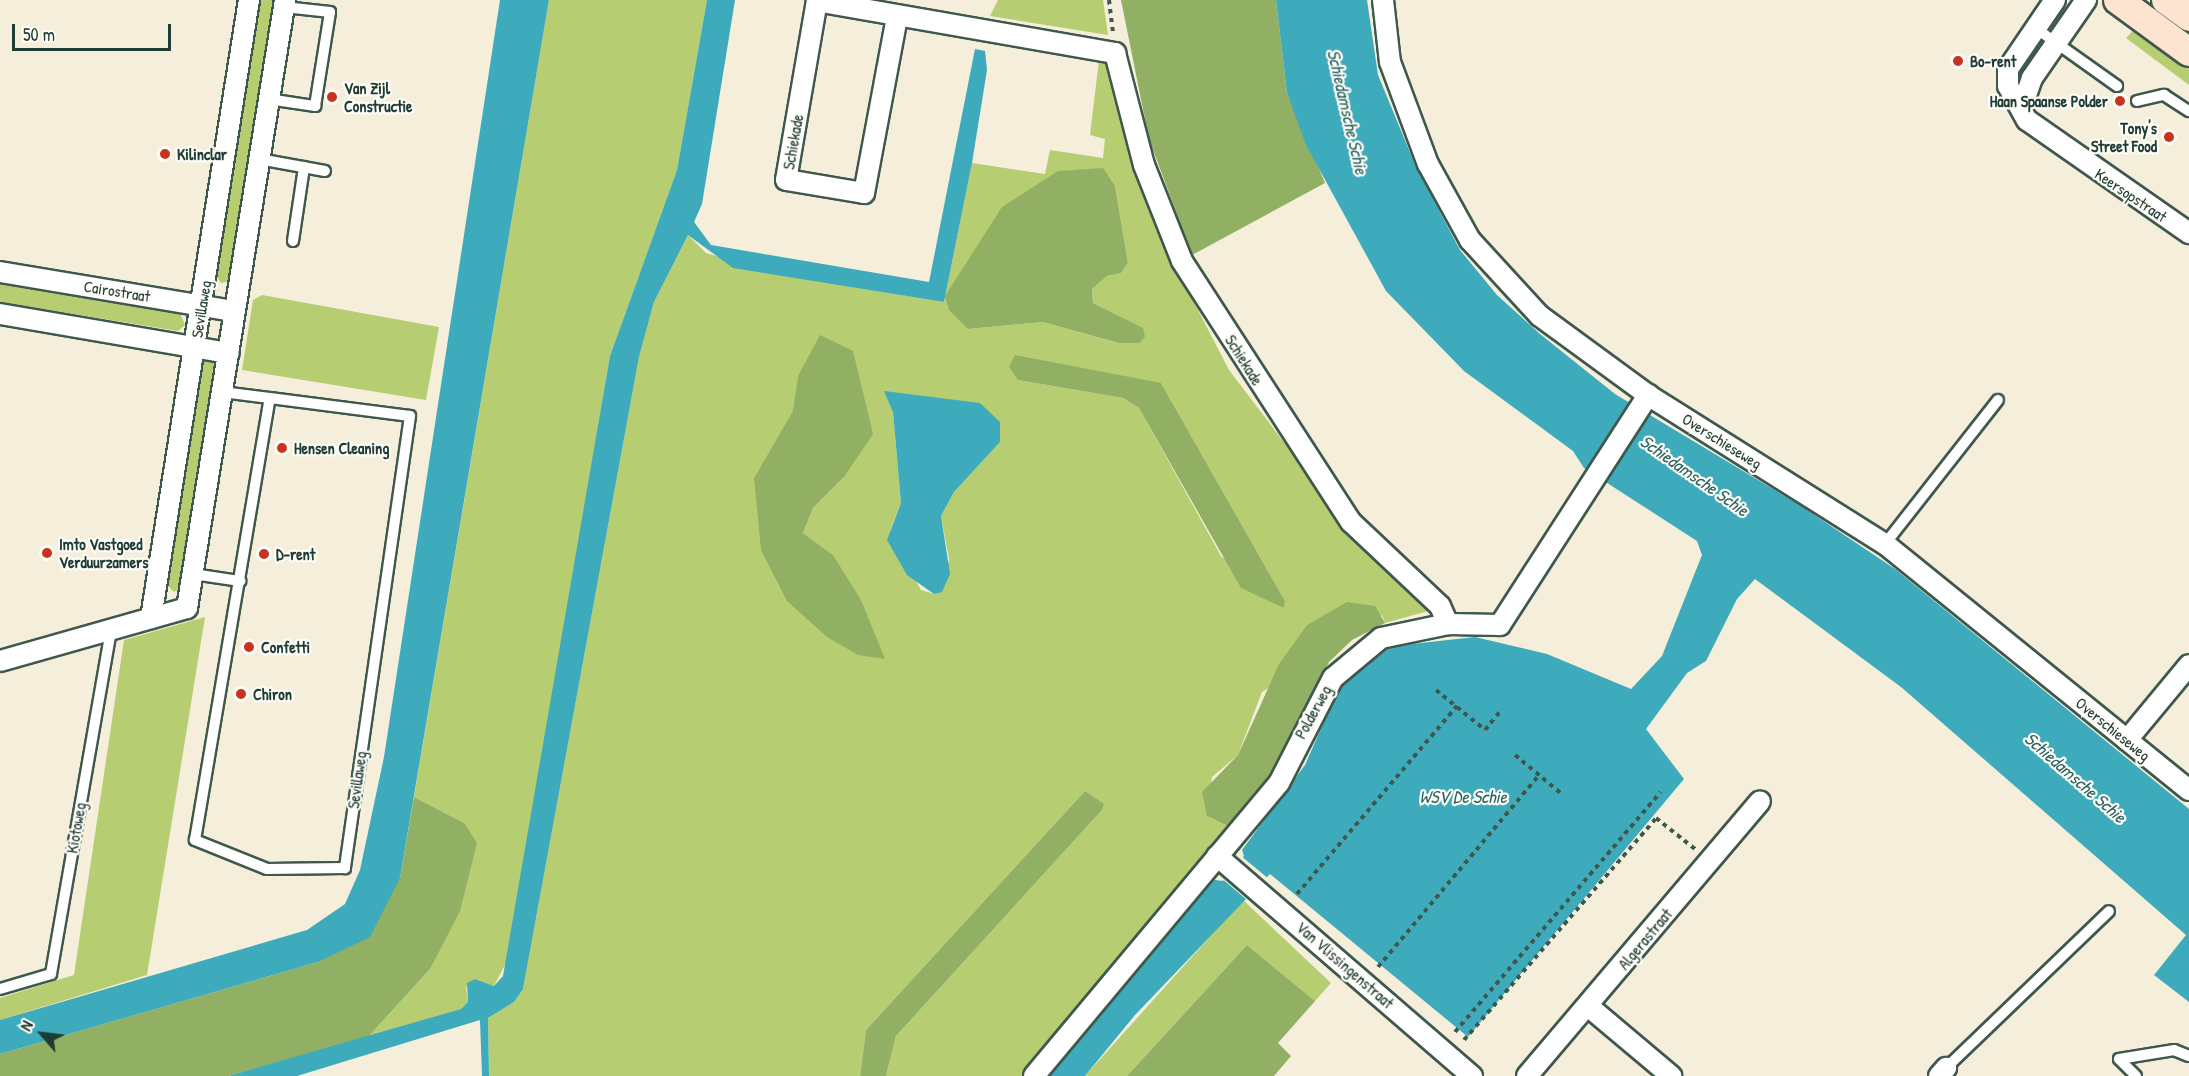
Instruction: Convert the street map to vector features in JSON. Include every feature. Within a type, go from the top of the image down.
[{"type":"main road","points":[[2118,0],[2189,52]]},
{"type":"main road","points":[[2166,0],[2189,17]]},
{"type":"street","name":"Sevillaweg","points":[[249,0],[151,618],[187,608],[284,3]]},
{"type":"street","name":"Overschieseweg","points":[[1383,0],[1398,87],[1428,164],[1470,240],[1540,316],[1645,400],[1885,544],[2189,790]]},
{"type":"street","name":"Keersopstraat","points":[[2055,0],[2034,27],[2008,69],[2008,86],[2034,128],[2189,233]]},
{"type":"street","points":[[2022,107],[2032,78],[2086,0]]},
{"type":"street","name":"Schiekade","points":[[897,17],[864,193],[786,180],[818,1],[897,17],[1115,53],[1144,165],[1182,261],[1351,522],[1440,606],[1448,624]]},
{"type":"street","name":"Cairostraat","points":[[0,272],[234,311]]},
{"type":"street","points":[[0,315],[229,353]]},
{"type":"street","name":"Polderweg","points":[[1034,1076],[1222,860],[1279,783],[1333,678],[1380,638],[1448,624],[1500,625],[1645,400]]},
{"type":"street","points":[[0,661],[151,618]]},
{"type":"street","points":[[2127,740],[2189,666]]},
{"type":"street","name":"Algerastraat","points":[[1527,1076],[1760,801]]},
{"type":"street","name":"Van Vlissingenstraat","points":[[1222,860],[1472,1076]]},
{"type":"street","points":[[1588,1006],[1671,1076]]},
{"type":"lane","points":[[268,99],[315,106],[330,12],[284,3]]},
{"type":"lane","points":[[2034,27],[2057,41],[2117,86]]},
{"type":"lane","points":[[2137,101],[2164,95],[2189,111]]},
{"type":"lane","points":[[259,159],[325,171]]},
{"type":"lane","points":[[293,241],[304,167]]},
{"type":"lane","name":"Sevillaweg","points":[[222,392],[270,398],[410,416],[345,868],[267,869],[195,840],[270,398]]},
{"type":"lane","points":[[1885,544],[1998,400]]},
{"type":"lane","points":[[193,574],[240,580]]},
{"type":"lane","name":"Kiotoweg","points":[[0,989],[51,974],[111,629]]},
{"type":"lane","points":[[1942,1072],[2109,911]]},
{"type":"lane","points":[[2136,1076],[2119,1059],[2174,1050],[2189,1056]]},
{"type":"path","points":[[1109,0],[1115,53]]},
{"type":"path","points":[[1436,690],[1485,730],[1502,709]]},
{"type":"path","points":[[1297,894],[1457,706]]},
{"type":"path","points":[[1515,755],[1563,795]]},
{"type":"path","points":[[1384,972],[1376,966],[1539,775]]},
{"type":"path","points":[[1455,1032],[1661,792]]},
{"type":"path","points":[[1446,1025],[1466,1041],[1656,818],[1709,861]]},
{"type":"path","points":[[1261,892],[1278,883],[1304,905]]},
{"type":"green space","points":[[259,0],[277,0],[230,281],[221,283],[215,274]]},
{"type":"green space","points":[[549,0],[707,0],[677,170],[610,356],[510,955],[494,986],[475,979],[466,988],[468,1002],[461,1009],[368,1037],[430,969],[464,823],[414,797]]},
{"type":"green space","points":[[998,0],[1103,0],[1108,35],[990,16]]},
{"type":"green space","points":[[1121,0],[1276,0],[1287,93],[1325,183],[1192,255],[1149,139]]},
{"type":"green space","points":[[2138,25],[2189,63],[2189,85],[2126,38]]},
{"type":"green space","points":[[1099,60],[1106,61],[1170,256],[1229,370],[1343,520],[1439,608],[1385,623],[1382,615],[1262,692],[1238,755],[1212,777],[1207,816],[1230,827],[1022,1076],[886,1076],[896,1036],[1102,810],[1085,791],[866,1030],[860,1076],[489,1076],[488,1018],[514,1002],[523,989],[639,357],[654,302],[688,235],[706,253],[785,276],[944,302],[972,163],[1045,174],[1050,150],[1103,158],[1105,139],[1090,135]],"holes":[[[1115,186],[1128,263],[1121,273],[1107,276],[1092,289],[1093,303],[1142,328],[1117,343],[1043,322],[969,329]],[[798,376],[844,477],[813,508],[803,533],[833,555],[827,637],[754,478],[794,411]],[[1018,380],[1161,383],[1285,601],[1284,608],[1221,556],[1139,408],[1123,398]],[[893,412],[1000,442],[954,492],[941,516],[949,559],[942,591],[934,594],[921,590],[890,531],[901,503]]]},
{"type":"green space","points":[[1103,168],[1115,186],[1128,263],[1121,273],[1107,276],[1092,289],[1093,303],[1143,328],[1145,337],[1139,343],[1118,343],[1043,322],[968,329],[949,310],[945,296],[1002,207],[1058,171]]},
{"type":"green space","points":[[0,283],[180,313],[185,325],[178,331],[0,302]]},
{"type":"green space","points":[[262,295],[439,327],[426,400],[242,370],[253,300]]},
{"type":"green space","points":[[820,335],[853,351],[873,434],[844,477],[813,508],[803,533],[833,555],[861,600],[885,659],[858,655],[827,637],[787,601],[761,550],[754,478],[793,411],[798,376]]},
{"type":"green space","points":[[1015,355],[1161,383],[1285,601],[1284,608],[1241,588],[1139,408],[1123,398],[1018,380],[1009,367]]},
{"type":"green space","points":[[204,358],[218,365],[183,586],[174,592],[165,583]]},
{"type":"green space","points":[[1347,602],[1375,606],[1385,623],[1352,640],[1329,662],[1275,774],[1230,827],[1207,816],[1202,792],[1238,755],[1279,664],[1307,625]]},
{"type":"green space","points":[[205,617],[147,975],[0,1020],[0,998],[74,975],[124,640]]},
{"type":"green space","points":[[1085,791],[1104,804],[1102,810],[896,1036],[886,1076],[860,1076],[866,1030]]},
{"type":"green space","points":[[414,797],[464,823],[477,843],[460,911],[430,969],[368,1037],[228,1076],[0,1076],[0,1054],[318,962],[400,878]]},
{"type":"green space","points":[[1243,900],[1331,983],[1315,1001],[1247,945],[1127,1076],[1085,1076]]},
{"type":"green space","points":[[1247,945],[1315,1001],[1278,1043],[1291,1056],[1274,1076],[1127,1076]]},
{"type":"water","points":[[500,0],[549,0],[400,878],[370,937],[318,962],[0,1054],[0,1020],[307,930],[345,904],[360,870],[384,757]]},
{"type":"water","points":[[707,0],[735,0],[702,204],[694,222],[711,245],[929,282],[975,49],[985,51],[987,70],[972,163],[944,302],[733,268],[688,235],[654,302],[639,357],[523,989],[514,1002],[488,1018],[489,1076],[482,1076],[480,1020],[297,1076],[228,1076],[461,1009],[468,1002],[467,983],[475,979],[494,986],[503,976],[610,356],[677,170]]},
{"type":"water","points":[[1276,0],[1367,0],[1378,75],[1416,167],[1460,250],[1497,295],[1540,334],[1615,394],[1801,506],[1895,569],[2189,809],[2189,1002],[2154,975],[2186,935],[1901,687],[1755,579],[1737,599],[1706,661],[1687,673],[1646,729],[1684,779],[1468,1037],[1270,874],[1135,1015],[1085,1076],[1046,1076],[1208,879],[1223,881],[1244,856],[1242,850],[1305,765],[1341,683],[1365,660],[1394,646],[1475,637],[1547,654],[1631,689],[1662,656],[1702,555],[1697,541],[1584,468],[1573,451],[1464,371],[1386,291],[1306,145],[1287,93]]},
{"type":"water","points":[[884,391],[980,403],[1000,422],[1000,442],[954,492],[941,516],[950,574],[942,592],[934,594],[907,575],[887,540],[901,503],[893,412]]},
{"type":"pier","points":[[1241,856],[1269,879],[1247,900],[1220,877]]},
{"type":"place","name":"Bo-rent","points":[[1958,61]]},
{"type":"place","name":"Van Zijl Constructie","points":[[332,97]]},
{"type":"place","name":"Haan Spaanse Polder","points":[[2120,101]]},
{"type":"place","name":"Tony's Street Food","points":[[2169,137]]},
{"type":"place","name":"Kilinclar","points":[[165,154]]},
{"type":"place","name":"Hensen Cleaning","points":[[282,448]]},
{"type":"place","name":"Imto Vastgoed Verduurzamers","points":[[47,553]]},
{"type":"place","name":"D-rent","points":[[264,554]]},
{"type":"place","name":"Confetti","points":[[249,647]]},
{"type":"place","name":"Chiron","points":[[241,694]]},
{"type":"water label","name":"Schiedamsche Schie","points":[[1347,112]]},
{"type":"water label","name":"Schiedamsche Schie","points":[[1694,476]]},
{"type":"water label","name":"Schiedamsche Schie","points":[[2075,778]]},
{"type":"water label","name":"WSV De Schie","points":[[1463,797]]}]
